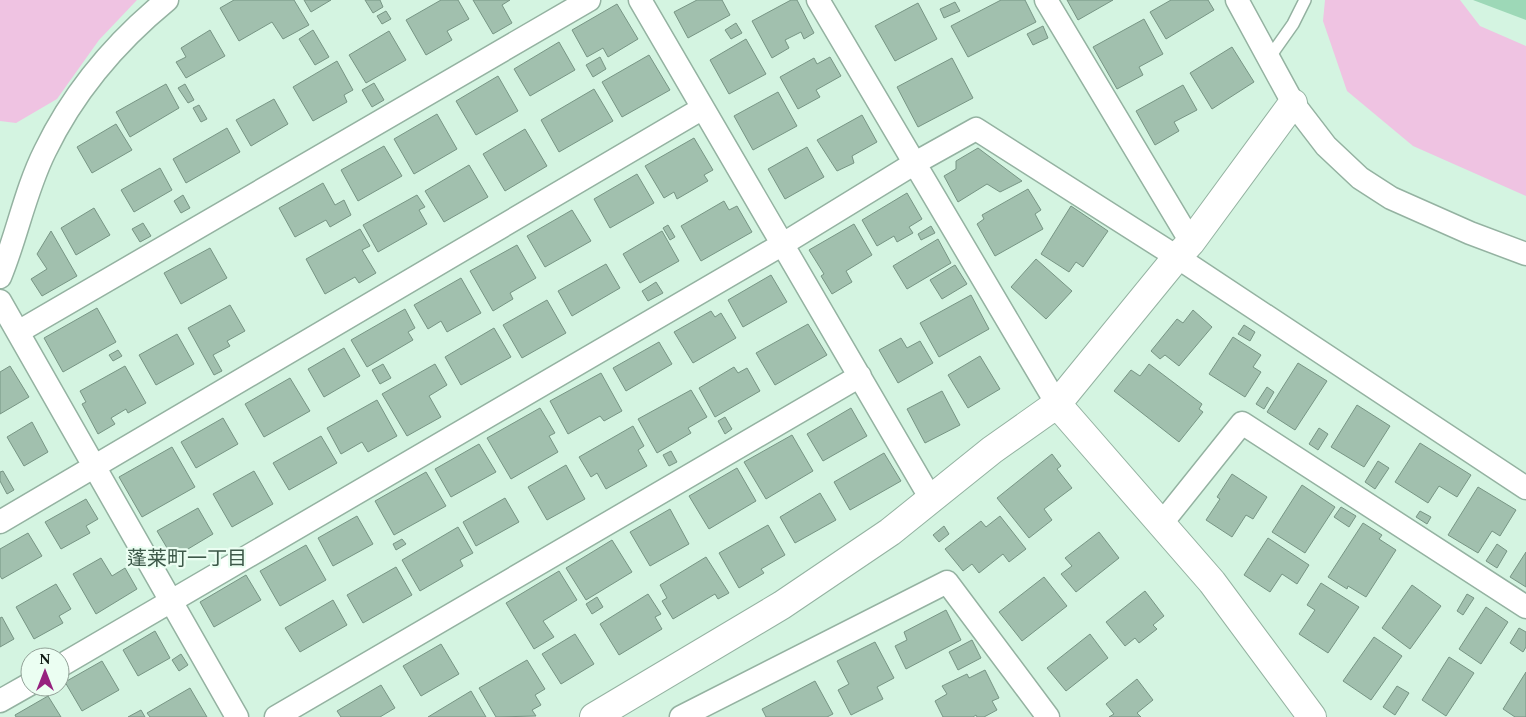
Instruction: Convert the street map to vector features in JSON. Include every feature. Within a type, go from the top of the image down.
[{"type":"street","points":[[0,277],[44,151],[92,76],[116,48],[166,0]]},
{"type":"street","points":[[18,332],[589,0]]},
{"type":"street","points":[[640,0],[931,498]]},
{"type":"street","points":[[818,0],[1057,404],[1212,582],[1312,717]]},
{"type":"street","points":[[1046,0],[1184,250]]},
{"type":"street","points":[[1237,0],[1293,103],[1326,146],[1360,178],[1391,198],[1470,233],[1526,254]]},
{"type":"street","points":[[594,717],[782,605],[890,532],[992,450],[1057,404],[1184,250],[1293,103]]},
{"type":"street","points":[[0,522],[703,108]]},
{"type":"street","points":[[70,660],[783,244],[915,163],[976,130],[1184,250],[1526,488]]},
{"type":"street","points":[[0,301],[237,717]]},
{"type":"street","points":[[276,717],[860,376]]},
{"type":"street","points":[[1162,523],[1242,423],[1526,607]]},
{"type":"street","points":[[681,717],[947,582],[1048,717]]},
{"type":"street","points":[[0,701],[20,690]]},
{"type":"lane","points":[[1269,58],[1293,24],[1305,0]]},
{"type":"shaded area","points":[[0,0],[137,0],[99,40],[57,99],[16,123],[0,121]]},
{"type":"shaded area","points":[[1325,0],[1460,0],[1480,26],[1526,46],[1526,196],[1413,146],[1347,91],[1323,21]]},
{"type":"shaded area","points":[[1473,0],[1526,0],[1526,20]]},
{"type":"building","points":[[234,0],[294,0],[309,25],[283,39],[272,22],[239,41],[220,8]]},
{"type":"building","points":[[304,0],[331,0],[311,12]]},
{"type":"building","points":[[365,0],[380,0],[383,7],[373,13]]},
{"type":"building","points":[[441,0],[458,0],[469,19],[447,31],[452,40],[426,55],[406,20]]},
{"type":"building","points":[[473,0],[510,0],[502,5],[512,23],[493,34]]},
{"type":"building","points":[[697,0],[722,0],[730,15],[688,38],[674,12]]},
{"type":"building","points":[[791,0],[797,0],[814,33],[804,39],[801,32],[785,40],[789,48],[772,58],[752,21]]},
{"type":"building","points":[[1001,0],[1025,0],[1036,22],[968,57],[951,26]]},
{"type":"building","points":[[1067,0],[1113,0],[1078,20]]},
{"type":"building","points":[[1171,0],[1208,0],[1214,10],[1166,39],[1150,12]]},
{"type":"building","points":[[955,2],[960,11],[944,18],[940,9]]},
{"type":"building","points":[[918,3],[937,39],[895,61],[875,26]]},
{"type":"building","points":[[617,4],[638,39],[608,57],[603,48],[587,57],[572,30]]},
{"type":"building","points":[[386,11],[391,19],[382,24],[377,16]]},
{"type":"building","points":[[1144,19],[1163,54],[1139,67],[1143,75],[1117,89],[1093,47]]},
{"type":"building","points":[[736,23],[742,33],[731,39],[725,30]]},
{"type":"building","points":[[1043,26],[1048,38],[1033,45],[1027,34]]},
{"type":"building","points":[[210,30],[225,56],[186,78],[176,62],[186,57],[181,48]]},
{"type":"building","points":[[313,30],[329,57],[315,65],[299,39]]},
{"type":"building","points":[[389,31],[406,60],[366,83],[349,55]]},
{"type":"building","points":[[746,39],[766,74],[729,94],[710,60]]},
{"type":"building","points":[[559,42],[575,70],[530,96],[514,69]]},
{"type":"building","points":[[1232,47],[1254,82],[1212,109],[1190,73]]},
{"type":"building","points":[[649,55],[670,90],[622,117],[602,82]]},
{"type":"building","points":[[600,57],[606,69],[593,77],[586,65]]},
{"type":"building","points":[[830,57],[841,76],[816,90],[820,97],[798,109],[780,77],[814,58],[817,64]]},
{"type":"building","points":[[952,58],[973,98],[918,127],[897,87]]},
{"type":"building","points":[[337,61],[353,90],[344,95],[347,102],[313,121],[293,87]]},
{"type":"building","points":[[498,76],[518,111],[476,135],[456,101]]},
{"type":"building","points":[[374,83],[384,100],[372,107],[362,90]]},
{"type":"building","points":[[166,84],[179,108],[130,137],[116,112]]},
{"type":"building","points":[[185,84],[194,100],[188,103],[178,88]]},
{"type":"building","points":[[1183,85],[1197,110],[1174,122],[1179,131],[1155,145],[1136,111]]},
{"type":"building","points":[[594,89],[613,121],[559,152],[541,120]]},
{"type":"building","points":[[778,92],[797,126],[753,150],[734,116]]},
{"type":"building","points":[[274,99],[288,124],[251,146],[236,120]]},
{"type":"building","points":[[199,105],[207,119],[201,122],[193,108]]},
{"type":"building","points":[[437,114],[457,149],[414,174],[394,139]]},
{"type":"building","points":[[862,115],[877,142],[852,156],[854,163],[837,171],[817,140]]},
{"type":"building","points":[[116,124],[132,150],[92,173],[77,147]]},
{"type":"building","points":[[227,128],[240,152],[186,183],[173,159]]},
{"type":"building","points":[[525,129],[547,166],[505,191],[483,154]]},
{"type":"building","points":[[694,138],[713,170],[704,175],[708,181],[677,199],[674,192],[664,198],[645,166]]},
{"type":"building","points":[[384,146],[402,176],[358,201],[341,170]]},
{"type":"building","points":[[807,147],[824,177],[785,199],[768,169]]},
{"type":"building","points":[[978,148],[1022,181],[1000,192],[987,184],[958,202],[944,176],[956,169],[956,161]]},
{"type":"building","points":[[469,165],[488,197],[444,222],[425,191]]},
{"type":"building","points":[[160,168],[172,190],[134,212],[121,190]]},
{"type":"building","points":[[637,174],[654,203],[610,228],[594,199]]},
{"type":"building","points":[[323,183],[335,205],[344,200],[351,215],[330,227],[326,220],[295,237],[279,208]]},
{"type":"building","points":[[1028,189],[1041,210],[1035,214],[1043,229],[995,256],[977,224],[984,219],[982,215]]},
{"type":"building","points":[[907,193],[922,219],[909,227],[913,233],[897,242],[894,236],[877,246],[862,220]]},
{"type":"building","points":[[183,195],[190,208],[181,213],[174,201]]},
{"type":"building","points":[[417,195],[425,207],[419,210],[427,224],[378,252],[363,225]]},
{"type":"building","points":[[724,201],[729,210],[737,206],[752,232],[701,261],[681,226]]},
{"type":"building","points":[[1071,206],[1108,231],[1083,267],[1076,262],[1069,272],[1041,254]]},
{"type":"building","points":[[94,208],[110,235],[76,255],[61,228]]},
{"type":"building","points":[[572,210],[591,241],[545,267],[527,236]]},
{"type":"building","points":[[143,223],[151,236],[140,242],[132,229]]},
{"type":"building","points":[[854,224],[872,255],[846,271],[852,282],[832,294],[821,276],[824,274],[809,250]]},
{"type":"building","points":[[668,225],[675,237],[670,240],[663,228]]},
{"type":"building","points":[[931,226],[935,233],[921,240],[918,234]]},
{"type":"building","points":[[360,229],[370,246],[362,250],[376,273],[359,283],[355,277],[325,294],[306,259]]},
{"type":"building","points":[[51,231],[77,276],[42,296],[31,279],[47,269],[37,254]]},
{"type":"building","points":[[662,231],[679,261],[640,283],[623,254]]},
{"type":"building","points":[[938,239],[951,263],[907,289],[893,266]]},
{"type":"building","points":[[517,245],[536,278],[510,293],[513,299],[493,311],[470,271]]},
{"type":"building","points":[[210,248],[227,278],[181,304],[164,273]]},
{"type":"building","points":[[1036,259],[1072,291],[1046,319],[1011,287]]},
{"type":"building","points":[[606,264],[620,288],[572,316],[558,291]]},
{"type":"building","points":[[955,265],[967,284],[942,299],[930,280]]},
{"type":"building","points":[[771,275],[787,302],[743,327],[728,300]]},
{"type":"building","points":[[461,278],[481,313],[447,332],[441,321],[428,329],[414,305]]},
{"type":"building","points":[[656,282],[663,293],[648,301],[642,291]]},
{"type":"building","points":[[971,295],[989,329],[939,357],[920,323]]},
{"type":"building","points":[[547,300],[566,333],[522,358],[503,325]]},
{"type":"building","points":[[230,305],[245,331],[227,341],[230,346],[213,355],[222,371],[214,375],[188,328]]},
{"type":"building","points":[[97,308],[116,342],[63,372],[44,338]]},
{"type":"building","points":[[405,309],[415,328],[408,332],[413,340],[367,367],[351,340]]},
{"type":"building","points":[[1193,310],[1212,327],[1179,366],[1165,355],[1160,359],[1151,351],[1177,319],[1183,323]]},
{"type":"building","points":[[711,311],[715,317],[721,313],[736,338],[693,363],[674,332]]},
{"type":"building","points":[[808,324],[827,355],[775,385],[756,353]]},
{"type":"building","points":[[1244,325],[1255,332],[1250,341],[1238,334]]},
{"type":"building","points":[[494,328],[511,357],[461,385],[445,357]]},
{"type":"building","points":[[177,334],[194,364],[156,385],[139,355]]},
{"type":"building","points":[[1233,337],[1261,355],[1253,367],[1261,372],[1245,397],[1209,374]]},
{"type":"building","points":[[901,338],[907,348],[920,341],[933,363],[898,383],[879,350]]},
{"type":"building","points":[[659,342],[672,364],[626,391],[613,368]]},
{"type":"building","points":[[344,348],[360,376],[324,397],[308,369]]},
{"type":"building","points":[[118,350],[122,356],[113,361],[109,355]]},
{"type":"building","points":[[980,356],[1000,389],[968,408],[948,375]]},
{"type":"building","points":[[1298,363],[1327,381],[1295,430],[1267,412]]},
{"type":"building","points":[[383,364],[391,378],[380,384],[372,370]]},
{"type":"building","points":[[435,364],[447,385],[429,396],[441,417],[407,436],[382,394]]},
{"type":"building","points":[[1149,364],[1202,404],[1199,409],[1203,412],[1179,442],[1114,391],[1131,370],[1140,376]]},
{"type":"building","points":[[10,366],[29,397],[0,414],[0,372]]},
{"type":"building","points":[[125,366],[146,403],[128,413],[126,409],[111,418],[115,424],[98,434],[82,404],[86,402],[80,391]]},
{"type":"building","points":[[734,367],[738,373],[747,368],[760,391],[715,417],[699,388]]},
{"type":"building","points":[[601,373],[622,411],[604,421],[600,416],[568,434],[550,401]]},
{"type":"building","points":[[290,378],[310,411],[264,437],[245,404]]},
{"type":"building","points":[[1267,387],[1274,392],[1264,409],[1256,404]]},
{"type":"building","points":[[691,390],[707,417],[688,428],[691,433],[657,453],[638,419]]},
{"type":"building","points":[[942,391],[960,425],[925,443],[907,409]]},
{"type":"building","points":[[377,400],[397,436],[368,452],[362,442],[341,454],[327,428]]},
{"type":"building","points":[[1357,405],[1390,426],[1364,467],[1331,447]]},
{"type":"building","points":[[540,408],[555,433],[549,436],[558,452],[511,479],[487,438]]},
{"type":"building","points":[[851,408],[867,436],[823,461],[807,434]]},
{"type":"building","points":[[725,417],[732,429],[725,434],[718,421]]},
{"type":"building","points":[[223,418],[238,444],[196,468],[181,442]]},
{"type":"building","points":[[32,422],[48,452],[24,466],[7,437]]},
{"type":"building","points":[[633,426],[644,446],[638,450],[647,466],[606,489],[597,473],[591,477],[579,457]]},
{"type":"building","points":[[1319,428],[1328,434],[1318,450],[1309,444]]},
{"type":"building","points":[[792,435],[813,471],[766,499],[744,462]]},
{"type":"building","points":[[321,436],[337,463],[289,490],[273,463]]},
{"type":"building","points":[[1420,443],[1471,475],[1457,497],[1439,486],[1428,503],[1395,482]]},
{"type":"building","points":[[479,444],[496,472],[451,497],[435,469]]},
{"type":"building","points":[[172,447],[195,487],[142,517],[119,477]]},
{"type":"building","points":[[671,451],[677,462],[669,466],[663,455]]},
{"type":"building","points":[[884,453],[901,481],[850,510],[834,482]]},
{"type":"building","points":[[1052,454],[1061,466],[1057,469],[1072,488],[1044,509],[1052,520],[1029,538],[997,498]]},
{"type":"building","points":[[1378,461],[1389,468],[1375,489],[1365,482]]},
{"type":"building","points":[[566,465],[585,499],[547,520],[528,487]]},
{"type":"building","points":[[737,468],[756,501],[709,529],[689,496]]},
{"type":"building","points":[[3,471],[14,490],[7,494],[0,481],[0,472]]},
{"type":"building","points":[[254,471],[273,504],[232,527],[213,494]]},
{"type":"building","points":[[426,472],[446,506],[394,535],[375,501]]},
{"type":"building","points":[[1232,474],[1267,497],[1253,519],[1246,515],[1232,537],[1206,520],[1220,499],[1217,497]]},
{"type":"building","points":[[1302,485],[1335,507],[1305,553],[1272,532]]},
{"type":"building","points":[[1478,487],[1516,510],[1500,536],[1492,531],[1478,553],[1448,535]]},
{"type":"building","points":[[820,493],[836,520],[795,543],[780,517]]},
{"type":"building","points":[[505,498],[519,522],[476,546],[463,522]]},
{"type":"building","points":[[86,499],[98,519],[86,526],[90,533],[61,549],[45,522]]},
{"type":"building","points":[[1341,507],[1356,516],[1349,527],[1334,517]]},
{"type":"building","points":[[198,508],[213,534],[173,558],[157,531]]},
{"type":"building","points":[[670,509],[689,544],[650,566],[630,532]]},
{"type":"building","points":[[1420,511],[1431,517],[1427,524],[1416,517]]},
{"type":"building","points":[[357,516],[373,544],[333,566],[318,538]]},
{"type":"building","points":[[1000,516],[1026,549],[1009,562],[1003,554],[979,573],[972,564],[963,571],[945,549],[981,521],[986,527]]},
{"type":"building","points":[[1363,523],[1382,535],[1379,539],[1396,550],[1366,597],[1348,586],[1347,589],[1328,577]]},
{"type":"building","points":[[768,525],[785,555],[761,569],[764,573],[739,588],[719,553]]},
{"type":"building","points":[[944,526],[949,534],[939,542],[933,535]]},
{"type":"building","points":[[458,527],[473,553],[460,560],[463,566],[420,591],[402,560]]},
{"type":"building","points":[[1099,532],[1119,558],[1076,592],[1061,574],[1072,566],[1065,558]]},
{"type":"building","points":[[28,533],[42,556],[2,579],[0,576],[0,549]]},
{"type":"building","points":[[1268,538],[1309,565],[1297,584],[1282,574],[1270,592],[1244,575]]},
{"type":"building","points":[[402,539],[406,544],[396,550],[393,544]]},
{"type":"building","points":[[612,540],[632,572],[586,600],[566,568]]},
{"type":"building","points":[[1497,544],[1507,551],[1497,568],[1486,561]]},
{"type":"building","points":[[306,545],[326,580],[280,606],[260,571]]},
{"type":"building","points":[[1526,552],[1526,587],[1510,577]]},
{"type":"building","points":[[706,557],[729,593],[718,599],[715,594],[673,619],[662,601],[667,598],[660,585]]},
{"type":"building","points":[[101,558],[112,576],[125,568],[137,589],[96,614],[73,574]]},
{"type":"building","points":[[396,567],[412,595],[363,623],[347,595]]},
{"type":"building","points":[[559,571],[577,600],[543,621],[554,637],[534,649],[506,603]]},
{"type":"building","points":[[246,575],[261,600],[214,627],[200,602]]},
{"type":"building","points":[[1044,577],[1067,606],[1022,641],[999,612]]},
{"type":"building","points":[[1321,583],[1359,607],[1328,653],[1299,634],[1315,610],[1307,605]]},
{"type":"building","points":[[56,584],[71,609],[59,616],[63,623],[34,639],[16,607]]},
{"type":"building","points":[[1412,585],[1441,606],[1410,649],[1382,628]]},
{"type":"building","points":[[1145,591],[1164,616],[1153,625],[1157,629],[1139,643],[1135,638],[1125,646],[1106,622]]},
{"type":"building","points":[[648,594],[661,614],[655,617],[662,629],[619,655],[600,624]]},
{"type":"building","points":[[1467,594],[1474,598],[1463,615],[1457,611]]},
{"type":"building","points":[[597,597],[603,607],[592,614],[586,604]]},
{"type":"building","points":[[333,600],[347,625],[300,652],[285,628]]},
{"type":"building","points":[[1486,607],[1508,622],[1481,664],[1459,649]]},
{"type":"building","points":[[946,610],[961,640],[906,669],[895,646],[907,640],[904,632]]},
{"type":"building","points":[[2,617],[14,639],[0,647],[0,618]]},
{"type":"building","points":[[1519,628],[1526,632],[1526,647],[1523,652],[1510,643]]},
{"type":"building","points":[[155,631],[170,658],[138,676],[123,650]]},
{"type":"building","points":[[575,634],[594,664],[561,684],[542,654]]},
{"type":"building","points":[[1090,634],[1108,658],[1066,691],[1047,668]]},
{"type":"building","points":[[1374,637],[1402,656],[1371,700],[1343,681]]},
{"type":"building","points":[[972,640],[981,658],[958,670],[949,652]]},
{"type":"building","points":[[875,642],[894,678],[877,687],[883,699],[851,715],[838,690],[849,684],[837,661]]},
{"type":"building","points":[[441,644],[459,674],[421,696],[403,666]]},
{"type":"building","points":[[181,654],[188,665],[179,671],[172,660]]},
{"type":"building","points":[[1449,657],[1474,673],[1446,716],[1422,700]]},
{"type":"building","points":[[527,660],[545,689],[535,695],[541,705],[532,710],[536,716],[496,717],[479,688]]},
{"type":"building","points":[[102,661],[119,690],[82,711],[70,691],[70,679]]},
{"type":"building","points":[[985,670],[999,698],[992,701],[997,710],[984,717],[977,717],[976,715],[973,717],[943,717],[935,701],[947,694],[942,686],[967,674],[969,678]]},
{"type":"building","points":[[1526,672],[1526,717],[1515,717],[1503,709]]},
{"type":"building","points":[[1137,679],[1153,700],[1137,713],[1141,717],[1109,717],[1114,714],[1106,704]]},
{"type":"building","points":[[815,681],[833,714],[827,717],[766,717],[762,709]]},
{"type":"building","points":[[381,685],[395,708],[380,717],[341,717],[337,711]]},
{"type":"building","points":[[1397,686],[1409,693],[1395,715],[1383,707]]},
{"type":"building","points":[[190,688],[207,717],[150,717],[147,713]]},
{"type":"building","points":[[471,691],[486,717],[428,717]]},
{"type":"building","points":[[49,697],[61,717],[16,717],[15,715]]},
{"type":"building","points":[[141,710],[145,717],[128,717]]},
{"type":"district","name":"蓬莱町一丁目","points":[[187,558]]}]
